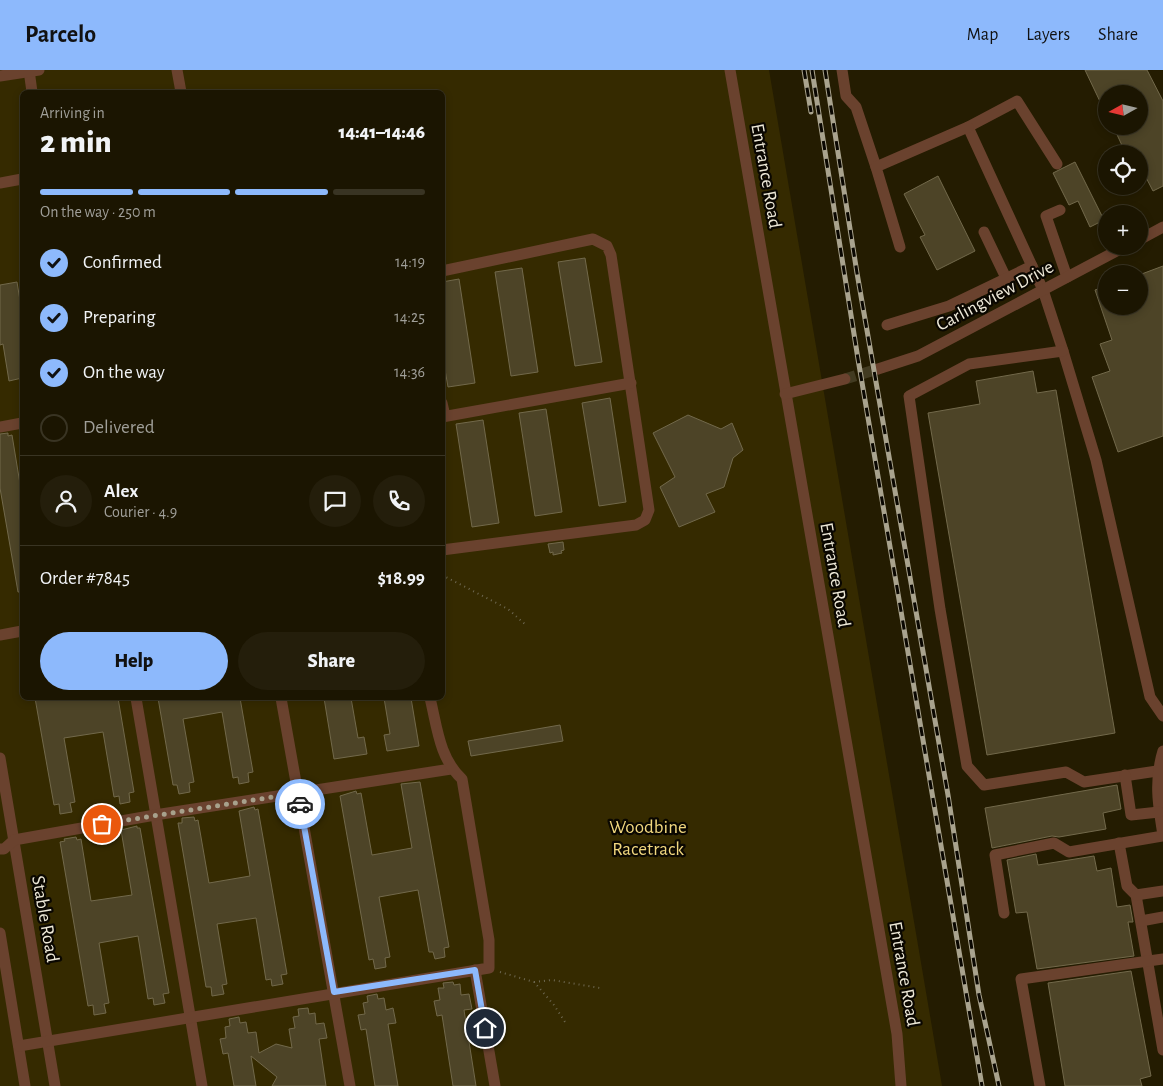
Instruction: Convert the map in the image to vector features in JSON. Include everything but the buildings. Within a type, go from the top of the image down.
[{"type":"street","points":[[177,70],[181,90]]},
{"type":"street","name":"Entrance Road","points":[[730,70],[896,1024],[900,1086]]},
{"type":"street","points":[[842,70],[846,96],[856,107],[900,247]]},
{"type":"street","points":[[0,76],[32,71],[32,90]]},
{"type":"street","points":[[876,167],[968,127],[1017,101],[1057,164]]},
{"type":"street","points":[[968,127],[1043,290],[1096,460],[1150,697],[1163,716]]},
{"type":"street","points":[[0,182],[20,179]]},
{"type":"street","points":[[1060,210],[1046,216],[1067,277]]},
{"type":"street","points":[[1148,235],[1163,227]]},
{"type":"street","points":[[984,232],[1006,278]]},
{"type":"street","points":[[445,270],[593,239],[603,242],[611,255],[649,505],[645,520],[636,525],[445,550]]},
{"type":"street","name":"Carlingview Drive","points":[[878,370],[918,356],[1109,255]]},
{"type":"street","points":[[887,325],[949,306],[1032,266]]},
{"type":"street","points":[[1063,351],[969,364],[910,396],[939,599],[967,766],[984,785],[1066,772],[1084,782],[1157,771]]},
{"type":"street","points":[[785,394],[845,379]]},
{"type":"street","points":[[445,417],[631,383]]},
{"type":"street","points":[[0,427],[20,423]]},
{"type":"street","points":[[0,635],[20,631]]},
{"type":"street","points":[[136,700],[202,1086]]},
{"type":"street","points":[[281,700],[350,1086]]},
{"type":"street","points":[[19,1046],[334,992],[488,968],[489,940],[462,779],[451,769],[442,749],[430,700]]},
{"type":"street","points":[[1004,912],[994,855],[1054,843],[1069,852],[1163,835],[1159,812],[1157,771],[1163,751]]},
{"type":"street","name":"Stable Road","points":[[0,758],[55,1086]]},
{"type":"street","points":[[0,849],[4,849],[14,840],[155,815],[451,769]]},
{"type":"street","points":[[1125,775],[1131,815],[1159,812]]},
{"type":"street","points":[[1119,844],[1127,886],[1136,895],[1163,1050]]},
{"type":"street","points":[[1136,895],[1163,890]]},
{"type":"street","points":[[1140,921],[1163,917]]},
{"type":"street","points":[[0,933],[25,1086]]},
{"type":"street","points":[[1040,1086],[1021,980],[1163,959]]},
{"type":"street","points":[[475,970],[495,1086]]},
{"type":"path","points":[[445,577],[508,609],[527,626]]},
{"type":"path","points":[[488,968],[534,982],[552,980],[600,988]]},
{"type":"path","points":[[534,982],[554,1005],[567,1025]]},
{"type":"green space","name":"Woodbine Racetrack","points":[[0,70],[769,70],[942,1086],[0,1086]]},
{"type":"tunnel","points":[[845,379],[878,369]]},
{"type":"railway","points":[[804,70],[811,112]]},
{"type":"railway","points":[[812,70],[858,359],[982,1086]]},
{"type":"railway","points":[[825,70],[857,273],[948,795],[979,995],[999,1086]]},
{"type":"way so far","points":[[102,824],[298,793],[300,804]]},
{"type":"route","points":[[300,804],[334,992],[475,970],[485,1028]]}]
